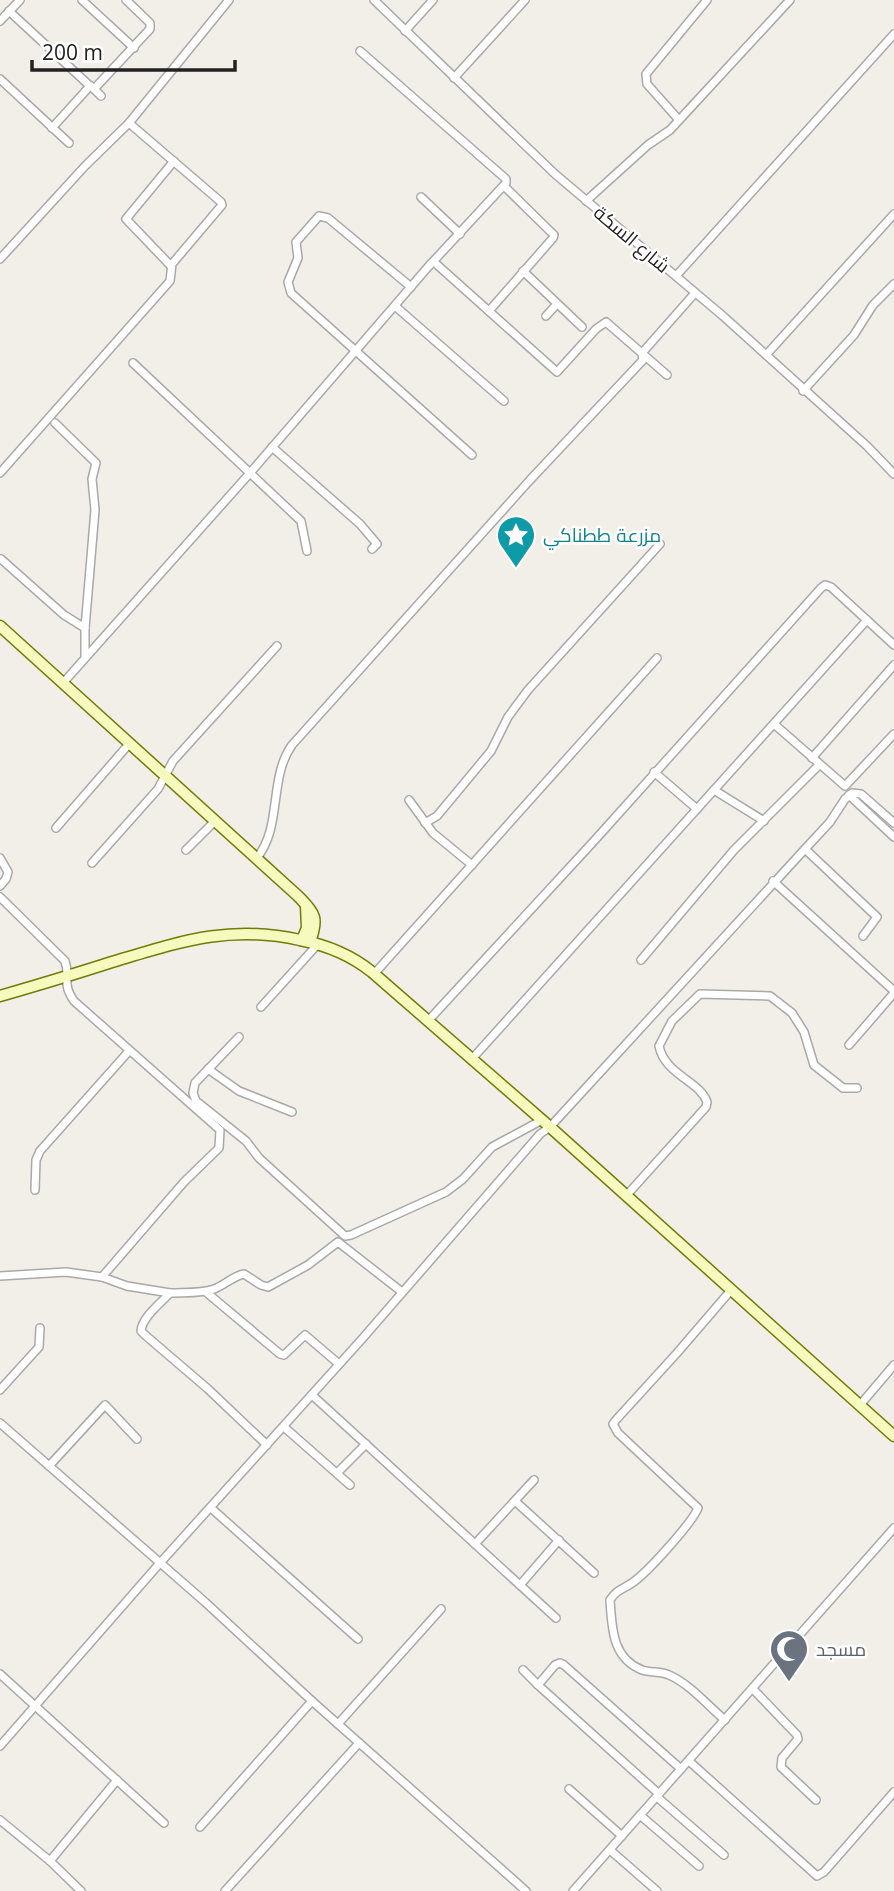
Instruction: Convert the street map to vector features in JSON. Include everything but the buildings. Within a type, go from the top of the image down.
[{"type":"main road","points":[[0,626],[306,905],[324,937],[336,951]]},
{"type":"main road","points":[[306,905],[310,942]]},
{"type":"main road","points":[[310,942],[316,922]]},
{"type":"main road","points":[[0,996],[176,943],[210,936],[254,933],[310,942],[336,951],[362,965],[546,1123],[894,1436]]},
{"type":"street","points":[[0,21],[20,0]]},
{"type":"street","points":[[82,0],[134,48]]},
{"type":"street","points":[[52,128],[134,48],[151,26],[126,0]]},
{"type":"street","points":[[0,259],[128,123],[229,0]]},
{"type":"street","name":"شارع السكة","points":[[374,0],[586,201],[766,355],[867,446],[894,474]]},
{"type":"street","points":[[405,31],[433,0]]},
{"type":"street","points":[[454,78],[525,0]]},
{"type":"street","points":[[679,120],[647,83],[646,74],[707,0]]},
{"type":"street","points":[[586,201],[679,120],[790,0]]},
{"type":"street","points":[[9,11],[101,96]]},
{"type":"street","points":[[676,276],[894,34]]},
{"type":"street","points":[[62,683],[250,473],[411,287],[504,186],[506,179],[360,51]]},
{"type":"street","points":[[0,79],[69,143]]},
{"type":"street","points":[[0,474],[170,281],[171,266],[222,205],[128,123]]},
{"type":"street","points":[[171,266],[127,219],[174,161]]},
{"type":"street","points":[[489,311],[554,234],[504,186]]},
{"type":"street","points":[[421,197],[460,234]]},
{"type":"street","points":[[766,355],[894,214]]},
{"type":"street","points":[[411,287],[328,218],[319,216],[296,242],[298,258],[288,282],[296,298],[472,455]]},
{"type":"street","points":[[434,262],[557,372],[596,329],[606,322],[667,375]]},
{"type":"street","points":[[523,271],[582,327]]},
{"type":"street","points":[[803,391],[854,335],[873,305],[894,284]]},
{"type":"street","points":[[256,859],[266,845],[271,830],[282,767],[292,745],[530,480],[643,360],[642,353],[693,295]]},
{"type":"street","points":[[546,316],[556,305]]},
{"type":"street","points":[[395,306],[505,401]]},
{"type":"street","points":[[133,363],[301,521],[307,551]]},
{"type":"street","points":[[55,423],[96,463],[92,479],[95,510],[85,657]]},
{"type":"street","points":[[272,447],[360,524],[377,544],[372,549]]},
{"type":"street","points":[[425,823],[437,816],[491,751],[508,717],[528,690],[660,544]]},
{"type":"street","points":[[1,559],[64,615],[85,628]]},
{"type":"street","points":[[428,1021],[825,585],[831,587],[894,645]]},
{"type":"street","points":[[471,1060],[867,620]]},
{"type":"street","points":[[92,863],[154,794],[173,761],[278,646]]},
{"type":"street","points":[[374,975],[657,658]]},
{"type":"street","points":[[811,758],[894,665]]},
{"type":"street","points":[[774,724],[842,785],[846,785],[894,734]]},
{"type":"street","points":[[56,828],[129,744]]},
{"type":"street","points":[[641,960],[705,883],[819,765]]},
{"type":"street","points":[[654,772],[697,809]]},
{"type":"street","points":[[714,790],[764,821]]},
{"type":"street","points":[[849,795],[861,794],[894,823]]},
{"type":"street","points":[[849,795],[894,837]]},
{"type":"street","points":[[0,1746],[160,1563],[284,1427],[546,1123],[830,822],[849,795]]},
{"type":"street","points":[[410,800],[433,833],[472,865]]},
{"type":"street","points":[[186,850],[214,822]]},
{"type":"street","points":[[805,849],[877,917],[863,936]]},
{"type":"street","points":[[0,858],[8,872],[0,886]]},
{"type":"street","points":[[773,881],[894,992],[849,1045]]},
{"type":"street","points":[[0,897],[65,961],[67,990],[74,1001],[218,1129],[220,1145],[184,1182],[102,1277]]},
{"type":"street","points":[[261,1007],[310,942]]},
{"type":"street","points":[[625,1196],[706,1107],[704,1095],[669,1066],[659,1046],[672,1021],[700,994],[770,996],[792,1013],[804,1032],[814,1065],[843,1087],[857,1088]]},
{"type":"street","points":[[239,1037],[195,1083],[193,1093],[196,1101],[246,1141],[259,1158],[345,1236],[446,1192],[463,1180],[492,1147],[546,1123]]},
{"type":"street","points":[[35,1190],[36,1160],[40,1151],[130,1051]]},
{"type":"street","points":[[208,1069],[239,1091],[292,1112]]},
{"type":"street","points":[[0,1276],[66,1272],[102,1277],[127,1286],[170,1293],[206,1292],[244,1274],[268,1287],[308,1265],[338,1242],[402,1292]]},
{"type":"street","points":[[725,1720],[677,1679],[664,1673],[642,1670],[621,1655],[616,1646],[610,1600],[615,1592],[631,1584],[643,1573],[698,1510],[695,1503],[618,1433],[613,1424],[732,1289]]},
{"type":"street","points":[[206,1292],[279,1354],[284,1355],[305,1335],[339,1364]]},
{"type":"street","points":[[170,1293],[141,1325],[141,1331],[267,1445]]},
{"type":"street","points":[[0,1390],[38,1347],[40,1328]]},
{"type":"street","points":[[860,1405],[894,1365]]},
{"type":"street","points":[[312,1395],[556,1618]]},
{"type":"street","points":[[49,1466],[105,1405],[137,1439]]},
{"type":"street","points":[[0,1423],[160,1563],[522,1890]]},
{"type":"street","points":[[284,1427],[350,1485]]},
{"type":"street","points":[[337,1474],[366,1444]]},
{"type":"street","points":[[474,1544],[534,1480]]},
{"type":"street","points":[[515,1501],[594,1573]]},
{"type":"street","points":[[211,1508],[358,1639]]},
{"type":"street","points":[[573,1891],[894,1528]]},
{"type":"street","points":[[520,1585],[559,1540]]},
{"type":"street","points":[[338,1724],[441,1609]]},
{"type":"street","points":[[538,1685],[557,1663],[564,1665],[681,1769]]},
{"type":"street","points":[[523,1670],[724,1856]]},
{"type":"street","points":[[0,1674],[164,1823]]},
{"type":"street","points":[[753,1689],[796,1733],[798,1739],[782,1758],[781,1767],[816,1800]]},
{"type":"street","points":[[200,1827],[312,1702]]},
{"type":"street","points":[[225,1891],[359,1742]]},
{"type":"street","points":[[689,1761],[817,1876],[824,1872],[894,1792]]},
{"type":"street","points":[[50,1861],[117,1780]]},
{"type":"street","points":[[569,1789],[622,1836]]},
{"type":"street","points":[[640,1815],[699,1867]]},
{"type":"street","points":[[0,1820],[50,1861],[81,1891]]},
{"type":"street","points":[[610,1850],[657,1891]]},
{"type":"place","name":"مزرعة ططناكي","points":[[516,569]]},
{"type":"place","name":"مسجد","points":[[789,1683]]}]
